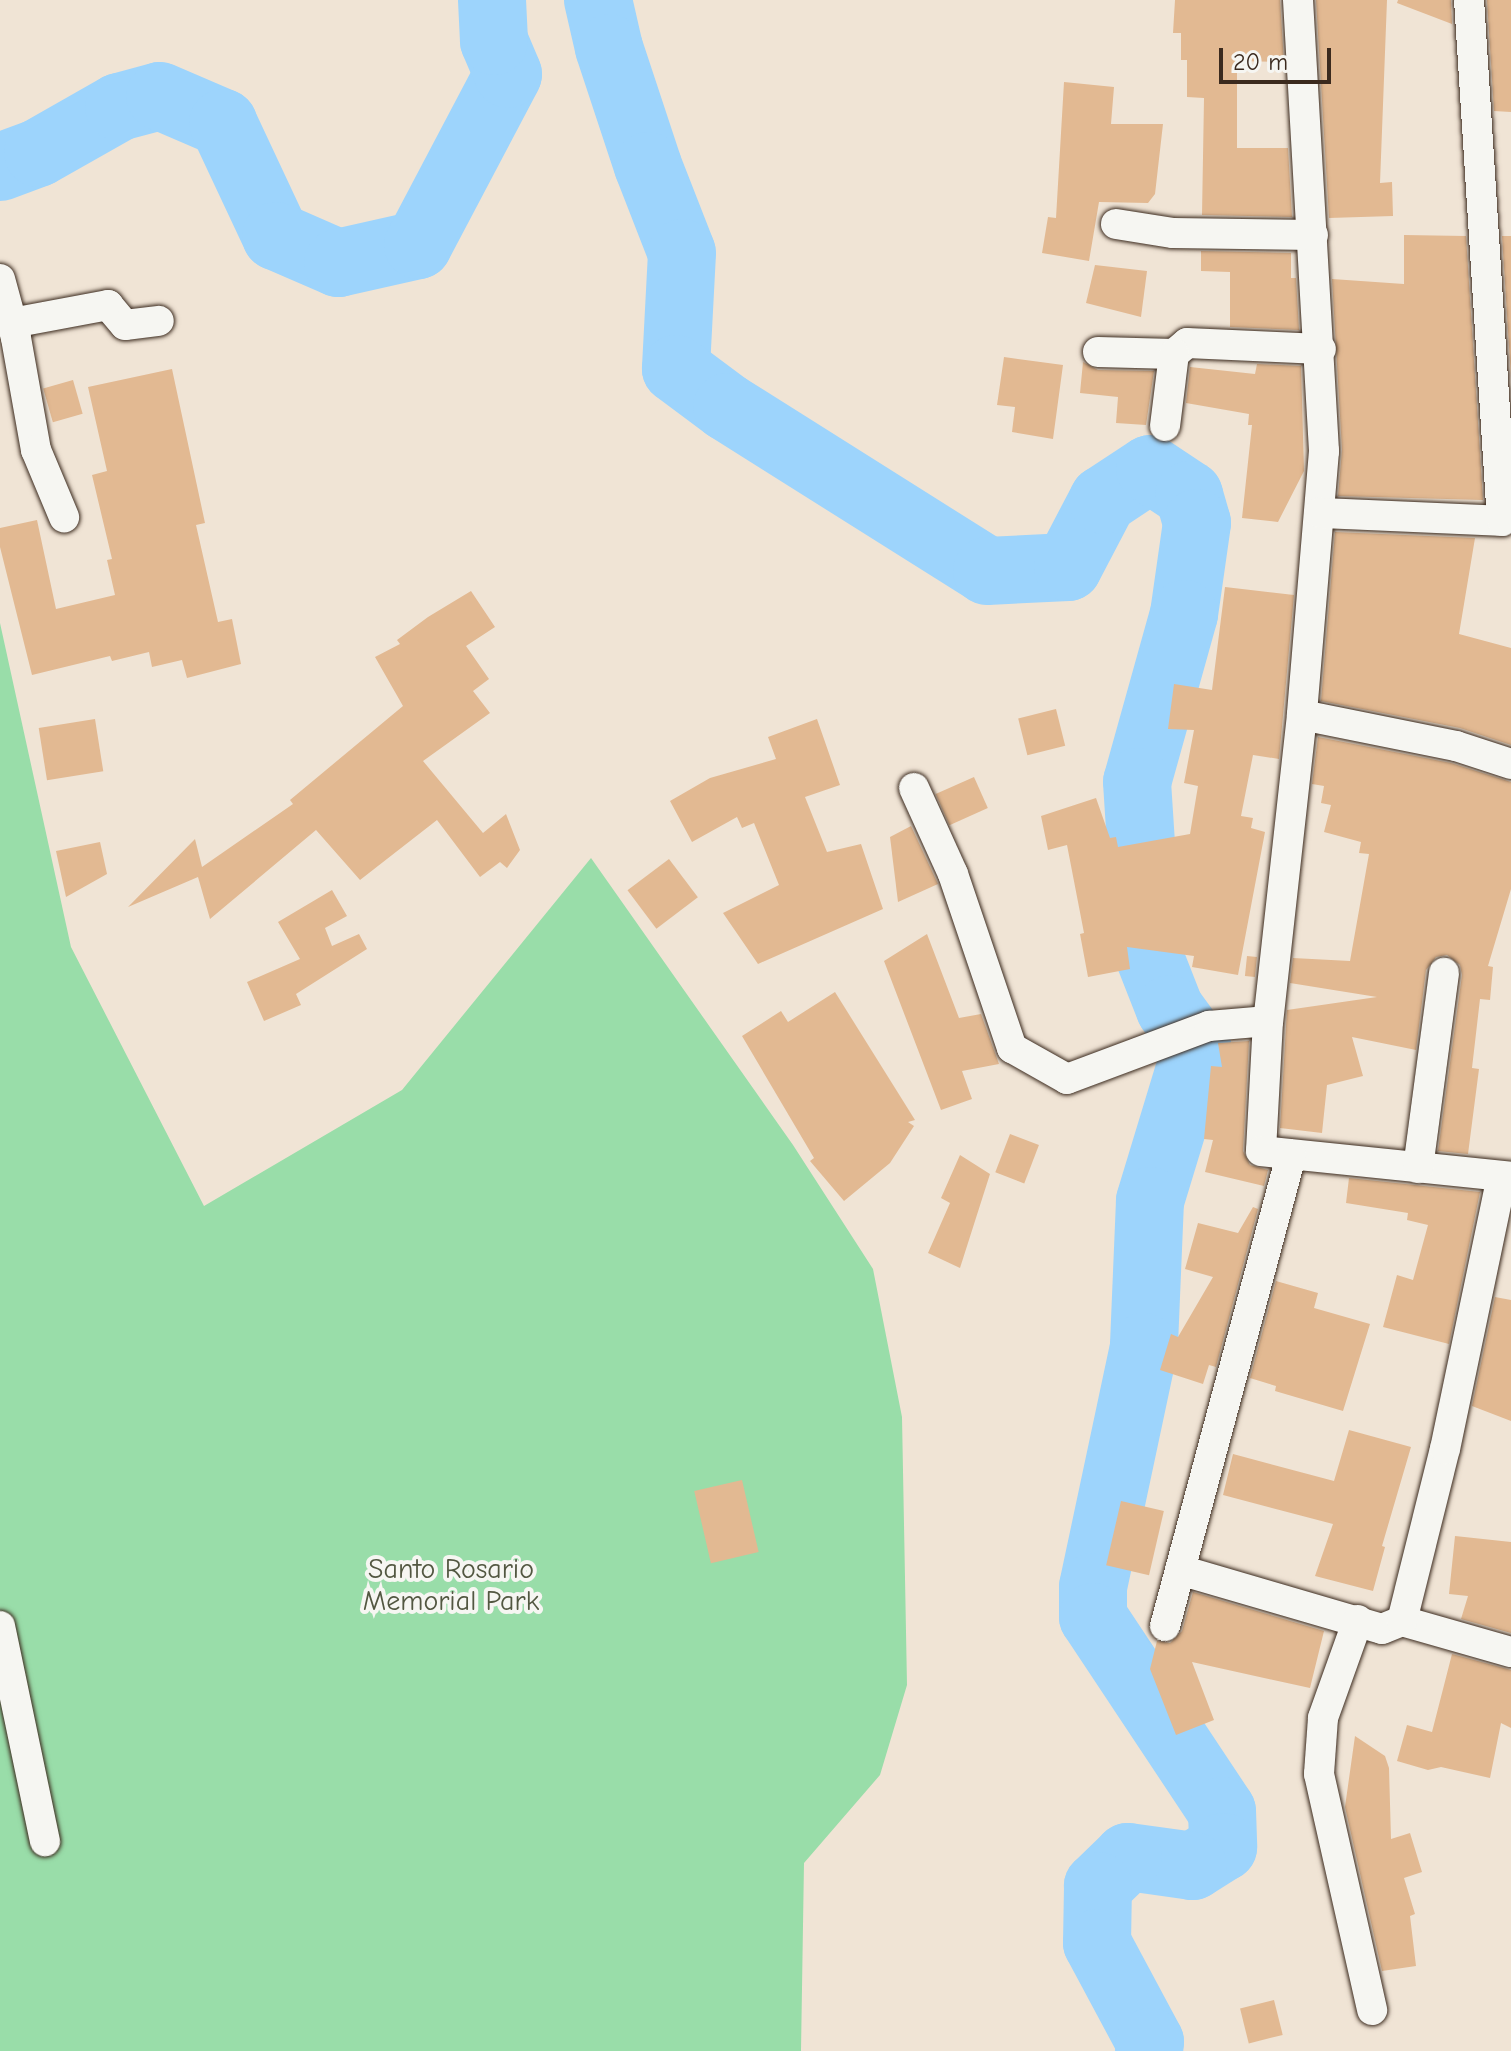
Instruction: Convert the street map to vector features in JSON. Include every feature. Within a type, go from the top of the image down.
[{"type":"street","points":[[1298,0],[1321,349],[1324,451],[1302,715],[1268,1021],[1261,1151],[1507,1177],[1402,1621]]},
{"type":"street","points":[[1320,513],[1502,521],[1469,0]]},
{"type":"street","points":[[1116,224],[1173,233],[1313,235]]},
{"type":"street","points":[[0,279],[12,323],[36,450],[64,517]]},
{"type":"street","points":[[12,323],[108,305],[125,325],[159,321]]},
{"type":"street","points":[[1098,352],[1174,354],[1187,343],[1321,349]]},
{"type":"street","points":[[1165,426],[1174,354]]},
{"type":"street","points":[[1302,715],[1456,746],[1511,764]]},
{"type":"street","points":[[914,788],[953,874],[1012,1048],[1067,1079],[1209,1026],[1268,1021]]},
{"type":"street","points":[[1418,1168],[1444,973]]},
{"type":"street","points":[[1165,1626],[1291,1155]]},
{"type":"street","points":[[1180,1570],[1382,1629],[1402,1621],[1511,1652]]},
{"type":"street","points":[[1358,1620],[1323,1718],[1319,1774],[1372,2010]]},
{"type":"street","points":[[0,1626],[45,1841]]},
{"type":"green space","name":"Santo Rosario Memorial Park","points":[[0,623],[71,947],[204,1206],[402,1090],[591,858],[793,1145],[873,1269],[902,1417],[907,1685],[880,1775],[804,1863],[801,2051],[0,2051]]},
{"type":"building","points":[[1175,0],[1280,0],[1284,62],[1237,61],[1237,148],[1288,148],[1292,217],[1202,215],[1204,98],[1187,97],[1187,60],[1181,60],[1181,33],[1173,33]]},
{"type":"building","points":[[1316,0],[1387,0],[1380,183],[1392,182],[1393,216],[1329,218]]},
{"type":"building","points":[[1398,0],[1451,0],[1452,24],[1397,3]]},
{"type":"building","points":[[1487,0],[1511,0],[1511,112],[1494,111]]},
{"type":"building","points":[[1064,82],[1114,87],[1111,124],[1163,124],[1155,194],[1148,203],[1099,202],[1089,261],[1042,253],[1048,217],[1056,218]]},
{"type":"building","points":[[1404,235],[1466,236],[1483,500],[1338,496],[1342,450],[1332,279],[1404,284]]},
{"type":"building","points":[[1502,236],[1511,236],[1511,378]]},
{"type":"building","points":[[1201,251],[1291,253],[1291,278],[1296,278],[1299,330],[1230,327],[1230,272],[1201,271]]},
{"type":"building","points":[[1095,265],[1147,271],[1141,317],[1086,303]]},
{"type":"building","points":[[1004,357],[1063,365],[1053,439],[1012,432],[1015,407],[997,405]]},
{"type":"building","points":[[1083,362],[1098,370],[1154,371],[1146,425],[1116,423],[1118,397],[1080,393]]},
{"type":"building","points":[[1257,364],[1301,366],[1304,471],[1278,522],[1242,518],[1252,425],[1248,425],[1249,414],[1186,403],[1190,367],[1255,374]]},
{"type":"building","points":[[172,369],[205,523],[196,525],[218,622],[232,619],[241,664],[187,678],[182,660],[152,667],[149,652],[112,661],[110,656],[32,675],[0,547],[0,528],[37,520],[56,609],[115,595],[107,560],[112,559],[92,475],[107,471],[88,387]]},
{"type":"building","points":[[73,380],[83,414],[53,422],[43,389]]},
{"type":"building","points":[[1335,532],[1475,538],[1459,634],[1511,648],[1511,745],[1460,728],[1321,701]]},
{"type":"building","points":[[1225,587],[1294,595],[1279,759],[1253,755],[1241,816],[1253,818],[1251,828],[1265,832],[1238,975],[1192,967],[1194,956],[1127,947],[1130,969],[1088,977],[1080,934],[1084,933],[1067,845],[1048,850],[1041,816],[1096,798],[1110,838],[1116,837],[1118,847],[1190,834],[1198,786],[1184,783],[1194,730],[1168,729],[1174,684],[1212,690]]},
{"type":"building","points":[[471,591],[495,627],[466,646],[489,679],[473,691],[490,713],[423,761],[483,833],[506,814],[520,850],[507,868],[500,862],[480,877],[437,820],[360,880],[316,830],[210,919],[198,877],[128,907],[195,839],[202,867],[293,804],[290,800],[403,706],[375,657],[400,644],[397,640]]},
{"type":"building","points":[[1056,709],[1065,746],[1027,755],[1018,718]]},
{"type":"building","points":[[95,719],[103,771],[47,780],[39,728]]},
{"type":"building","points":[[817,719],[840,785],[805,797],[827,852],[861,844],[883,909],[758,964],[723,913],[779,885],[754,823],[742,828],[737,817],[692,842],[670,801],[710,778],[776,759],[768,737]]},
{"type":"building","points":[[1318,737],[1451,763],[1511,782],[1511,889],[1488,966],[1493,967],[1490,1000],[1480,999],[1472,1068],[1479,1069],[1468,1154],[1438,1151],[1462,975],[1460,965],[1447,955],[1436,957],[1426,970],[1416,1050],[1352,1037],[1363,1076],[1327,1085],[1322,1133],[1280,1128],[1287,1010],[1377,997],[1290,983],[1293,958],[1350,961],[1369,854],[1359,853],[1361,842],[1324,832],[1331,805],[1321,803],[1324,786],[1312,784]]},
{"type":"building","points":[[974,777],[988,808],[949,825],[936,794]]},
{"type":"building","points":[[911,826],[938,884],[898,902],[890,837]]},
{"type":"building","points":[[100,842],[107,874],[66,897],[56,851]]},
{"type":"building","points":[[669,859],[698,897],[656,929],[627,890]]},
{"type":"building","points":[[332,890],[347,916],[325,928],[332,946],[359,934],[367,949],[296,994],[301,1005],[264,1021],[247,982],[300,959],[278,922]]},
{"type":"building","points":[[927,934],[959,1018],[981,1014],[999,1064],[962,1071],[972,1099],[941,1110],[884,961]]},
{"type":"building","points":[[1247,956],[1257,957],[1255,977],[1245,976]]},
{"type":"building","points":[[835,992],[915,1120],[908,1122],[914,1126],[890,1163],[844,1201],[810,1161],[814,1158],[742,1036],[781,1011],[788,1022]]},
{"type":"building","points":[[1249,1041],[1243,1151],[1250,1165],[1268,1170],[1264,1186],[1205,1172],[1213,1140],[1204,1139],[1211,1066],[1222,1067],[1218,1043]]},
{"type":"building","points":[[1010,1134],[1039,1145],[1024,1183],[995,1172]]},
{"type":"building","points":[[960,1155],[990,1174],[960,1268],[928,1253],[950,1203],[941,1198]]},
{"type":"building","points":[[1349,1178],[1480,1192],[1449,1344],[1383,1327],[1397,1275],[1413,1280],[1428,1225],[1407,1220],[1408,1213],[1346,1203]]},
{"type":"building","points":[[1253,1207],[1258,1209],[1216,1367],[1209,1365],[1203,1384],[1160,1370],[1171,1334],[1178,1337],[1213,1277],[1185,1269],[1198,1223],[1238,1233]]},
{"type":"building","points":[[1276,1281],[1318,1293],[1314,1308],[1370,1324],[1343,1411],[1275,1391],[1276,1386],[1250,1378]]},
{"type":"building","points":[[1495,1297],[1511,1300],[1511,1421],[1472,1406]]},
{"type":"building","points":[[1349,1430],[1411,1447],[1382,1546],[1385,1547],[1373,1591],[1315,1576],[1333,1524],[1223,1495],[1233,1454],[1334,1481]]},
{"type":"building","points":[[742,1480],[759,1552],[711,1563],[694,1491]]},
{"type":"building","points":[[1121,1501],[1164,1511],[1149,1575],[1106,1565]]},
{"type":"building","points":[[1455,1536],[1511,1542],[1511,1633],[1461,1619],[1468,1596],[1449,1594]]},
{"type":"building","points":[[1193,1592],[1324,1631],[1310,1688],[1192,1662],[1214,1720],[1176,1735],[1150,1669],[1157,1641],[1170,1643],[1182,1631]]},
{"type":"building","points":[[1452,1654],[1511,1670],[1511,1728],[1501,1723],[1490,1778],[1441,1767],[1428,1770],[1397,1761],[1407,1725],[1432,1732]]},
{"type":"building","points":[[1355,1736],[1385,1756],[1389,1768],[1391,1839],[1410,1833],[1422,1872],[1404,1878],[1415,1914],[1410,1916],[1416,1966],[1382,1971],[1345,1807]]},
{"type":"building","points":[[1274,2000],[1283,2035],[1249,2043],[1240,2008]]},
{"type":"waterway","points":[[0,167],[38,153],[119,107],[160,96],[223,123],[276,236],[338,263],[418,245],[508,74],[494,41],[492,0]]},
{"type":"waterway","points":[[598,0],[609,48],[648,166],[682,253],[676,369],[727,407],[987,571],[1068,567],[1103,500],[1150,469],[1189,495],[1197,523],[1184,614],[1137,782],[1148,953],[1170,1009],[1197,1046],[1150,1201],[1144,1347],[1093,1587],[1093,1617],[1222,1811],[1223,1847],[1193,1866],[1128,1857],[1098,1886],[1097,1943],[1150,2042],[1149,2051]]}]
